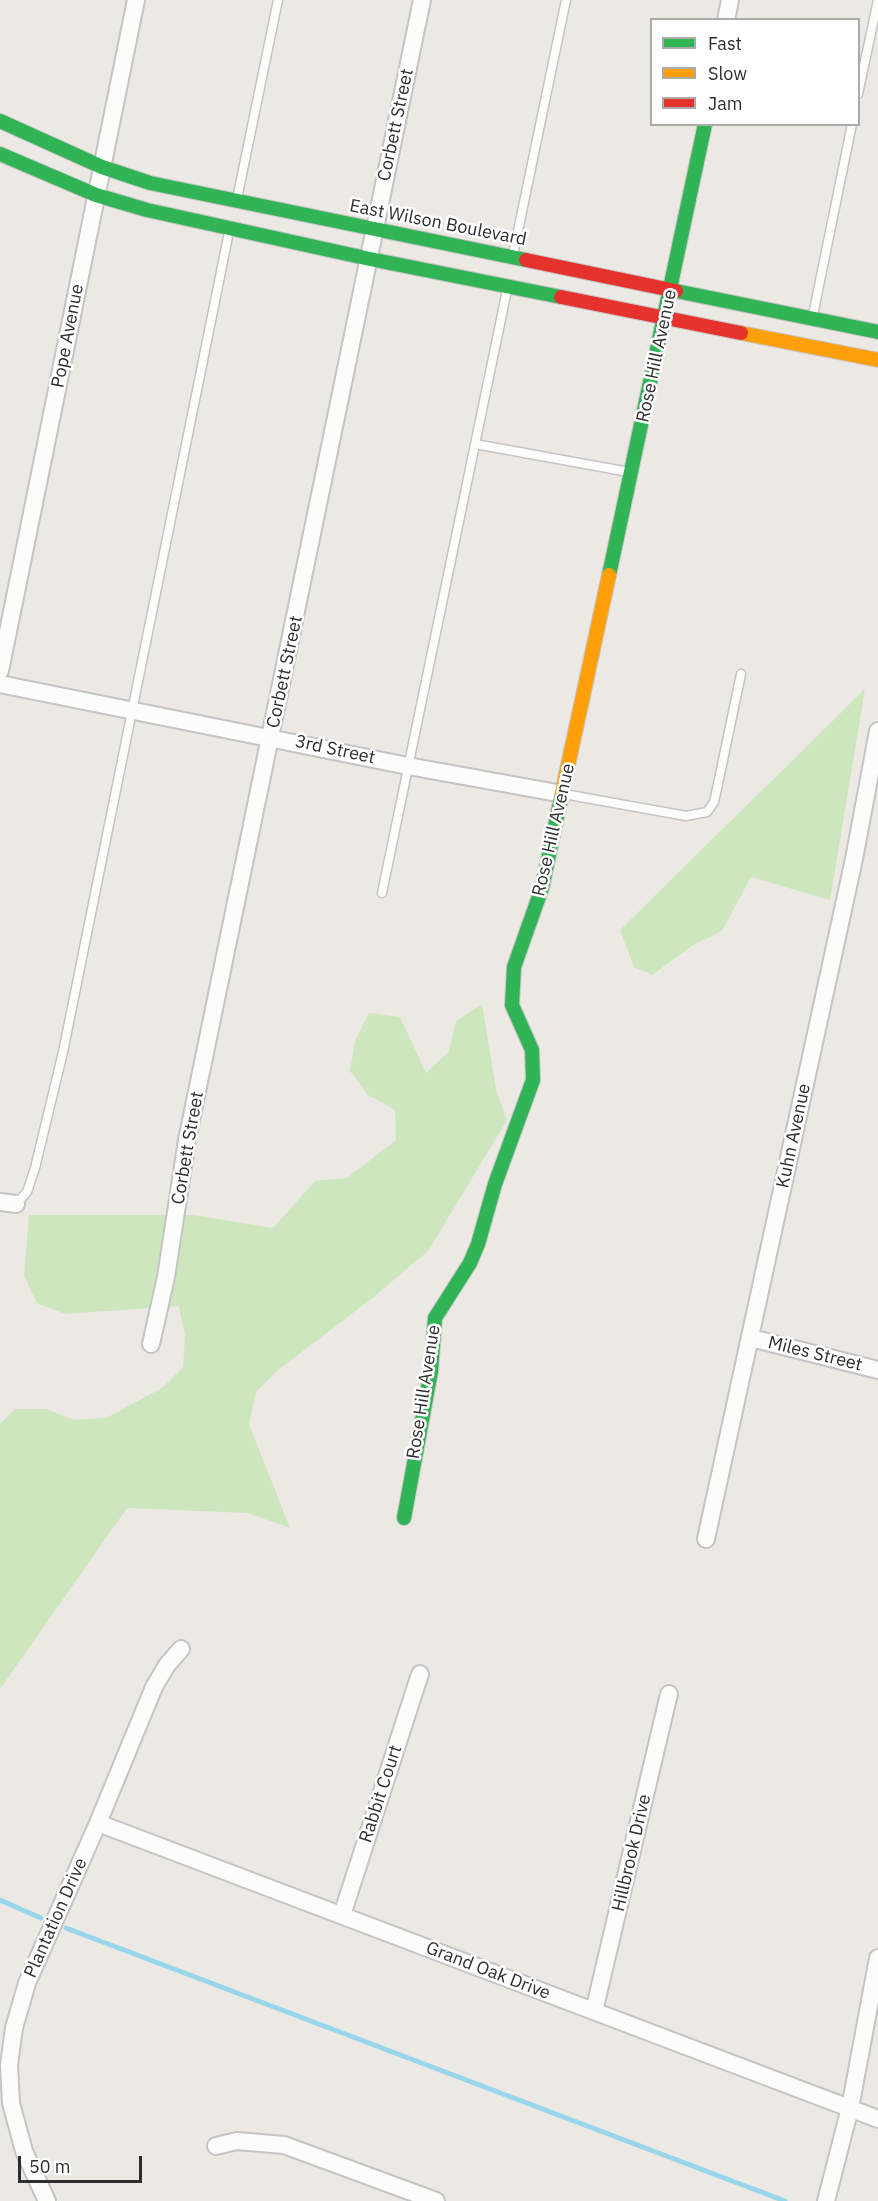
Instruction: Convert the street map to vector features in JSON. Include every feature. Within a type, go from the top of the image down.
[{"type":"main road","name":"East Wilson Boulevard","points":[[0,121],[102,167],[150,183],[878,332]]},
{"type":"main road","name":"Rose Hill Avenue","points":[[404,1518],[431,1371],[435,1318],[470,1263],[478,1244],[495,1184],[528,1102],[533,1080],[532,1050],[518,1023],[512,1005],[512,988],[520,945],[542,888],[705,126]]},
{"type":"main road","points":[[0,154],[96,195],[229,229],[878,360]]},
{"type":"street","name":"Pope Avenue","points":[[0,671],[136,0]]},
{"type":"street","name":"Corbett Street","points":[[151,1344],[167,1266],[188,1140],[422,0]]},
{"type":"street","points":[[726,18],[730,0]]},
{"type":"street","name":"3rd Street","points":[[0,684],[408,766],[563,794]]},
{"type":"street","name":"Kuhn Avenue","points":[[706,1539],[854,858],[878,731]]},
{"type":"street","name":"Miles Street","points":[[751,1338],[878,1370]]},
{"type":"street","name":"Plantation Drive","points":[[47,2201],[24,2151],[11,2103],[9,2065],[14,2028],[27,1983],[98,1823],[154,1687],[181,1649]]},
{"type":"street","name":"Rabbit Court","points":[[342,1915],[420,1674]]},
{"type":"street","name":"Hillbrook Drive","points":[[594,2012],[669,1694]]},
{"type":"street","name":"Grand Oak Drive","points":[[98,1823],[878,2119]]},
{"type":"street","points":[[826,2201],[850,2108],[878,1958]]},
{"type":"street","points":[[216,2146],[237,2141],[284,2145],[436,2201]]},
{"type":"lane","points":[[513,256],[566,0]]},
{"type":"lane","points":[[860,85],[878,0]]},
{"type":"lane","points":[[237,200],[275,1]]},
{"type":"lane","points":[[813,318],[852,126]]},
{"type":"lane","points":[[8,1203],[27,1192],[46,1129],[229,229]]},
{"type":"lane","points":[[382,893],[507,286]]},
{"type":"lane","points":[[475,444],[632,472]]},
{"type":"lane","points":[[563,794],[686,816],[706,812],[714,801],[741,674]]},
{"type":"green space","points":[[865,689],[830,900],[751,877],[722,931],[693,945],[652,975],[634,967],[620,930]]},
{"type":"green space","points":[[482,1004],[496,1090],[507,1120],[428,1251],[370,1300],[278,1370],[256,1392],[249,1424],[290,1528],[248,1513],[127,1508],[0,1689],[0,1424],[15,1409],[46,1409],[74,1420],[106,1418],[162,1388],[183,1367],[185,1336],[179,1306],[65,1314],[37,1303],[24,1276],[29,1215],[193,1215],[273,1228],[315,1181],[347,1178],[396,1140],[395,1110],[368,1095],[350,1071],[355,1041],[369,1013],[400,1017],[426,1073],[449,1051],[456,1021]]},
{"type":"waterway","points":[[0,1900],[41,1918]]},
{"type":"waterway","points":[[66,1928],[785,2201]]},
{"type":"traffic: fast","points":[[0,121],[102,167],[150,183],[526,260]]},
{"type":"traffic: fast","points":[[609,575],[705,126]]},
{"type":"traffic: fast","points":[[0,154],[96,195],[147,210],[370,259],[561,297]]},
{"type":"traffic: fast","points":[[676,291],[878,332]]},
{"type":"traffic: fast","points":[[404,1518],[431,1371],[435,1318],[470,1263],[478,1244],[495,1184],[533,1080],[532,1050],[512,1005],[514,967],[542,888],[562,793]]},
{"type":"traffic: slow","points":[[741,333],[878,360]]},
{"type":"traffic: slow","points":[[562,793],[609,575]]},
{"type":"traffic: jam","points":[[526,260],[676,291]]},
{"type":"traffic: jam","points":[[561,297],[741,333]]}]
